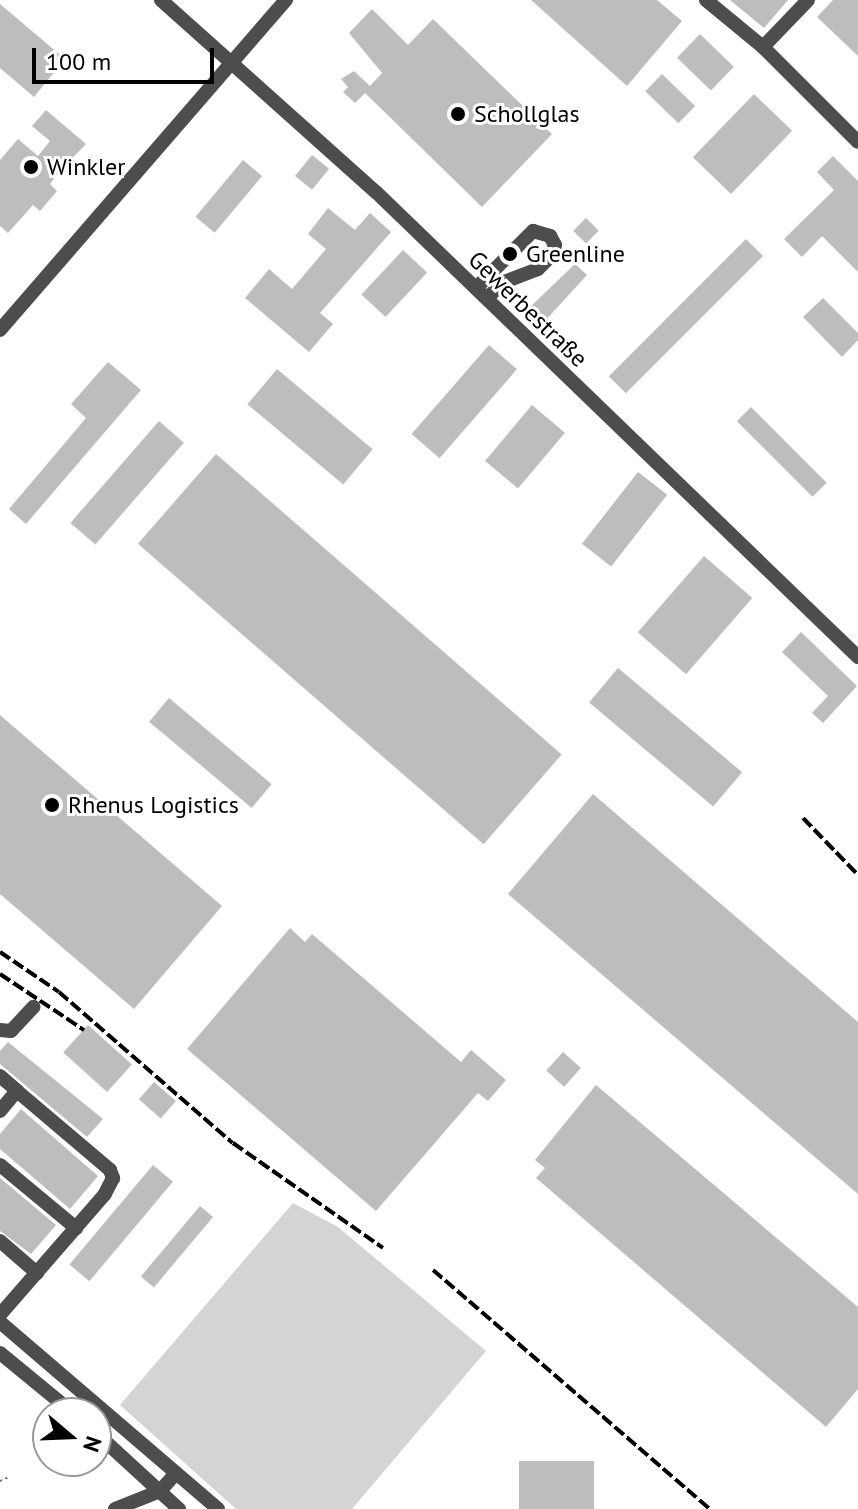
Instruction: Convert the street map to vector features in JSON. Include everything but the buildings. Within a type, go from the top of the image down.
[{"type":"street","name":"Gewerbestraße","points":[[161,0],[481,294],[858,657]]},
{"type":"street","points":[[0,330],[286,0]]},
{"type":"street","points":[[706,0],[763,47],[858,142]]},
{"type":"street","points":[[763,47],[808,0]]},
{"type":"street","points":[[533,231],[550,236],[555,245],[552,255],[538,269],[481,294],[533,231]]},
{"type":"street","points":[[0,1030],[11,1031],[33,1007]]},
{"type":"street","points":[[0,1076],[110,1170],[113,1178],[105,1194],[0,1315]]},
{"type":"street","points":[[0,1111],[17,1091]]},
{"type":"street","points":[[0,1165],[76,1228]]},
{"type":"street","points":[[0,1241],[37,1273]]},
{"type":"street","points":[[0,1322],[218,1509]]},
{"type":"street","points":[[0,1353],[54,1397]]},
{"type":"street","points":[[112,1448],[179,1509]]},
{"type":"street","points":[[115,1509],[160,1491],[176,1473]]},
{"type":"path","points":[[0,1481],[9,1477]]},
{"type":"shaded area","points":[[293,1203],[338,1227],[486,1351],[352,1509],[236,1509],[120,1405]]},
{"type":"railway","points":[[803,818],[858,875]]},
{"type":"railway","points":[[0,952],[59,992],[233,1143],[383,1248]]},
{"type":"railway","points":[[0,974],[84,1030]]},
{"type":"railway","points":[[433,1270],[710,1509]]},
{"type":"place","name":"Schollglas","points":[[458,114]]},
{"type":"place","name":"Winkler","points":[[31,167]]},
{"type":"place","name":"Greenline","points":[[510,254]]},
{"type":"place","name":"Rhenus Logistics","points":[[52,805]]}]
